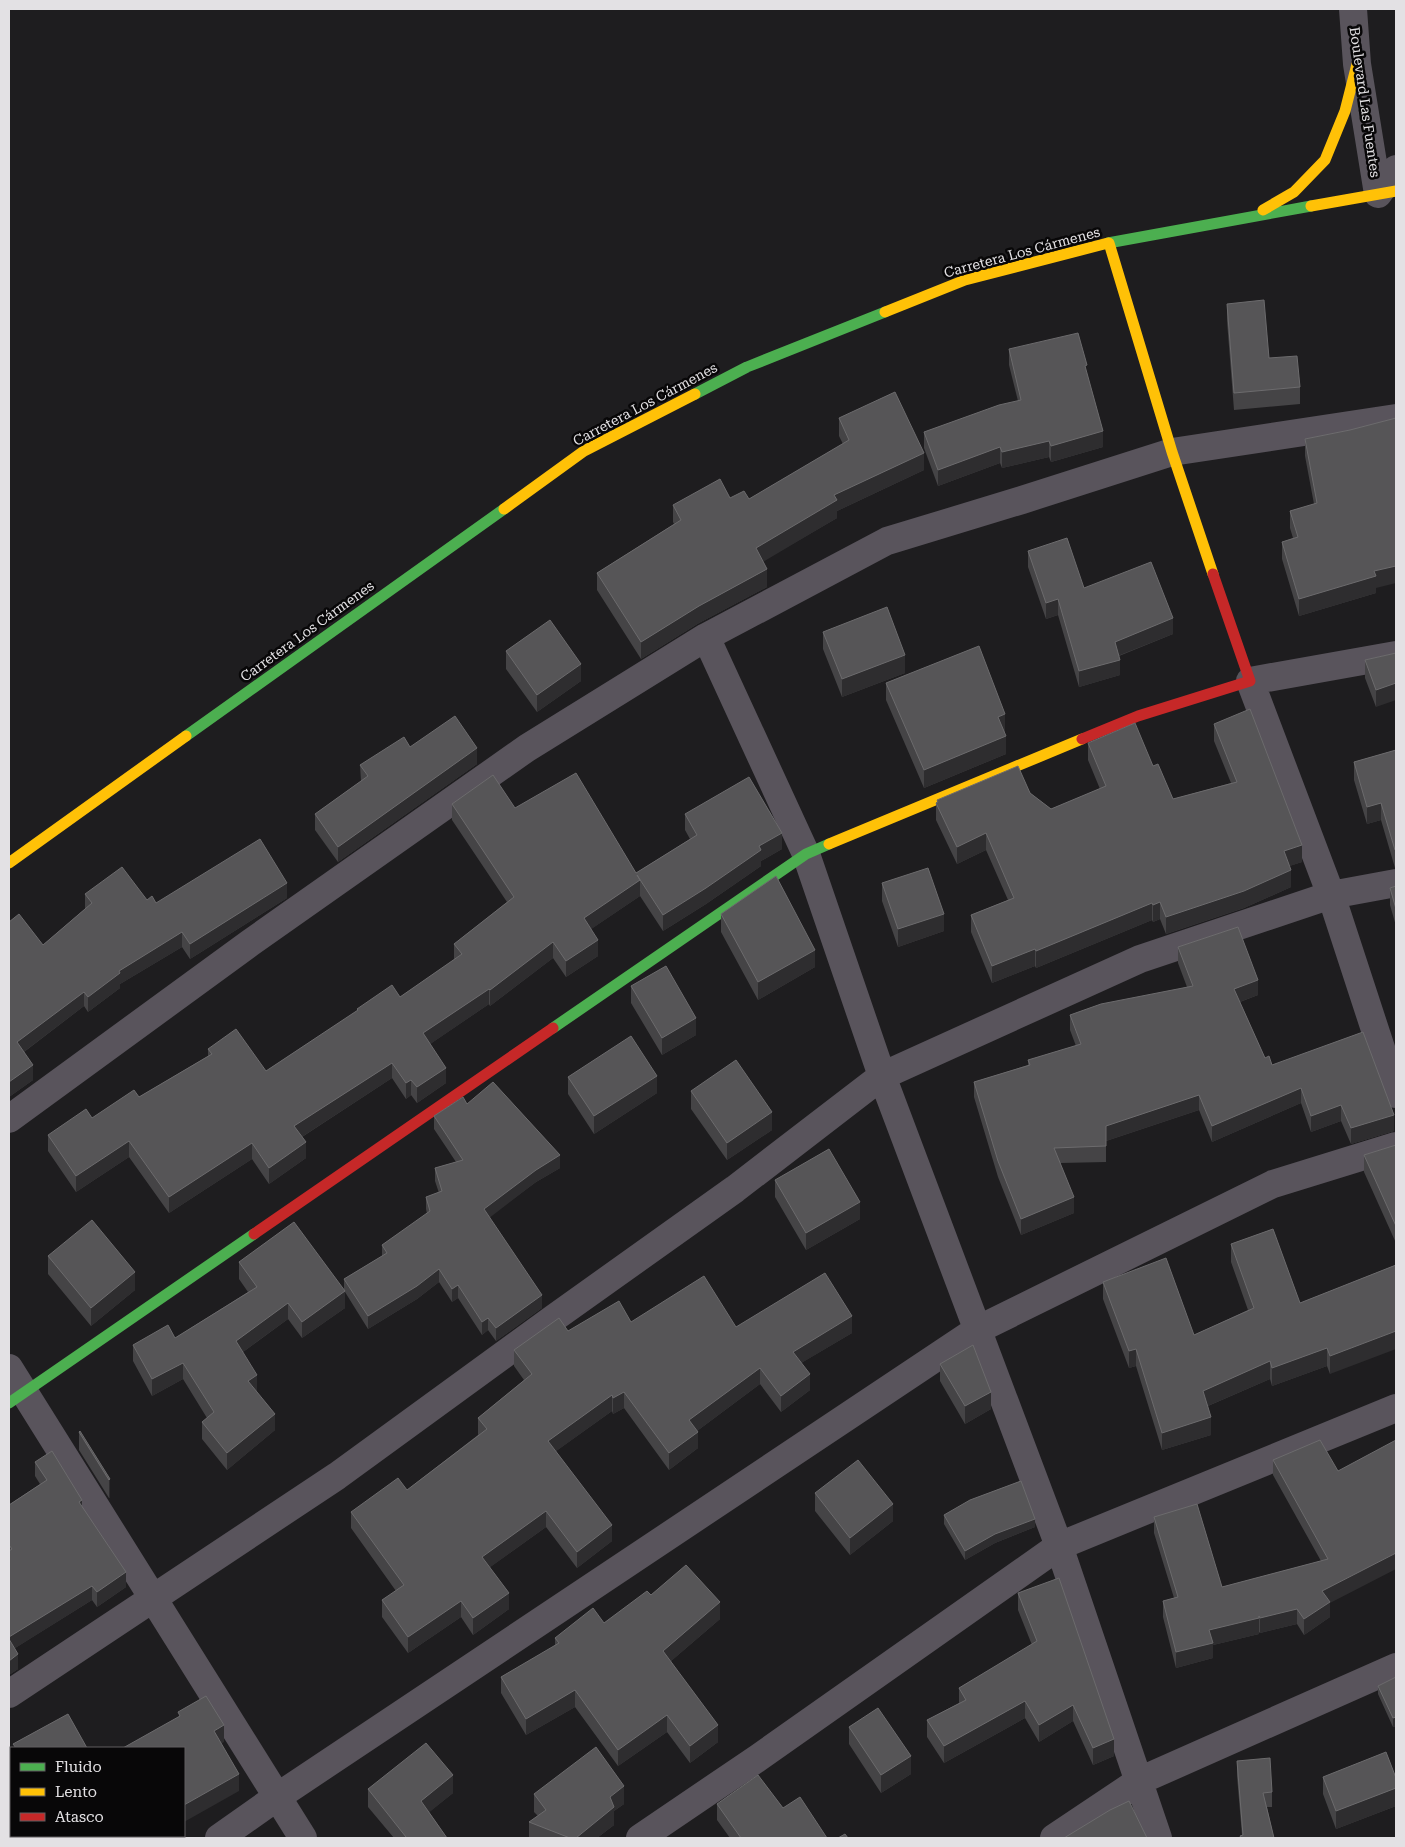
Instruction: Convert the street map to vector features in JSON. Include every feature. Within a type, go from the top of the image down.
[{"type":"street","name":"Boulevard Las Fuentes","points":[[1353,9],[1357,64],[1387,192]]},
{"type":"street","points":[[1249,219],[1294,192],[1325,160],[1345,111],[1357,64]]},
{"type":"street","name":"Boulevard Las Fuentes","points":[[1387,192],[1396,169]]},
{"type":"street","name":"Carretera Los Cármenes","points":[[9,863],[584,451],[748,366],[966,280],[1109,244],[1387,192]]},
{"type":"street","points":[[1109,244],[1172,452],[1250,680],[1330,895],[1396,1094]]},
{"type":"street","points":[[9,1120],[250,943],[527,748],[706,637],[887,541],[1172,452],[1396,418]]},
{"type":"street","points":[[706,637],[806,854],[882,1076],[1059,1546],[1158,1838]]},
{"type":"street","points":[[16,1398],[806,854],[1138,716],[1250,680],[1396,655]]},
{"type":"street","points":[[9,1694],[337,1476],[735,1189],[882,1076],[1140,959],[1330,895],[1396,883]]},
{"type":"street","points":[[219,1838],[277,1797],[977,1330],[1272,1184],[1396,1146]]},
{"type":"street","points":[[9,1368],[16,1398],[153,1599],[303,1838]]},
{"type":"street","points":[[640,1838],[758,1758],[1059,1546],[1396,1408]]},
{"type":"street","points":[[1054,1838],[1139,1781],[1396,1667]]},
{"type":"building","points":[[1264,300],[1269,358],[1297,356],[1300,387],[1234,393],[1227,304]]},
{"type":"building","points":[[1078,333],[1103,431],[1051,446],[1049,441],[1002,452],[1000,447],[938,470],[924,432],[999,405],[1021,400],[1009,349]]},
{"type":"building","points":[[895,392],[924,453],[834,495],[837,500],[756,548],[767,569],[699,606],[641,642],[597,573],[681,520],[673,505],[720,479],[730,498],[744,491],[749,499],[849,440],[839,418]]},
{"type":"building","points":[[1396,418],[1396,566],[1374,571],[1376,576],[1299,599],[1282,542],[1298,537],[1290,511],[1317,503],[1305,439]]},
{"type":"building","points":[[1067,538],[1084,588],[1151,562],[1173,618],[1115,642],[1120,660],[1079,671],[1058,599],[1046,603],[1028,551]]},
{"type":"building","points":[[887,607],[905,655],[842,679],[823,632]]},
{"type":"building","points":[[550,620],[581,664],[537,695],[506,651]]},
{"type":"building","points":[[979,646],[1005,714],[998,717],[1006,736],[924,770],[886,683]]},
{"type":"building","points":[[1396,653],[1396,683],[1376,690],[1365,660]]},
{"type":"building","points":[[1250,709],[1302,845],[1284,851],[1291,870],[1244,891],[1166,917],[1160,902],[1153,905],[1152,903],[1036,951],[1035,949],[992,966],[971,915],[1014,898],[986,833],[957,847],[936,803],[938,802],[937,800],[1018,766],[1030,793],[1051,809],[1106,786],[1088,743],[1135,723],[1153,766],[1158,764],[1173,799],[1237,782],[1214,724]]},
{"type":"building","points":[[455,716],[477,748],[338,847],[315,814],[368,776],[360,765],[404,737],[410,747]]},
{"type":"building","points":[[1396,750],[1395,850],[1381,803],[1367,807],[1354,762]]},
{"type":"building","points":[[576,773],[636,873],[697,835],[685,814],[749,777],[782,833],[759,846],[761,850],[663,915],[637,875],[640,880],[584,918],[598,940],[566,961],[553,942],[490,990],[423,1033],[446,1068],[417,1087],[411,1080],[406,1083],[392,1063],[294,1126],[306,1142],[269,1168],[252,1143],[169,1197],[129,1141],[76,1176],[48,1135],[86,1109],[92,1118],[134,1090],[139,1097],[212,1054],[208,1049],[236,1029],[266,1071],[392,985],[400,997],[462,954],[454,944],[514,897],[452,804],[493,775],[515,808]]},
{"type":"building","points":[[260,839],[287,883],[190,944],[182,932],[119,971],[120,973],[88,997],[84,992],[17,1042],[33,1065],[9,1082],[9,922],[19,914],[43,945],[92,903],[85,894],[122,867],[147,900],[152,896],[156,903]]},
{"type":"building","points":[[928,868],[944,914],[898,929],[882,883]]},
{"type":"building","points":[[776,876],[815,950],[758,982],[721,914]]},
{"type":"building","points":[[1396,886],[1396,909],[1390,888]]},
{"type":"building","points":[[1238,927],[1258,980],[1234,989],[1265,1058],[1269,1056],[1272,1065],[1363,1032],[1394,1115],[1351,1128],[1341,1105],[1311,1116],[1301,1088],[1212,1126],[1199,1095],[1106,1126],[1106,1146],[1054,1148],[1074,1197],[1021,1219],[998,1161],[974,1082],[1030,1065],[1028,1060],[1081,1044],[1070,1015],[1101,1004],[1193,986],[1178,947]]},
{"type":"building","points":[[666,966],[696,1018],[662,1038],[631,986]]},
{"type":"building","points":[[631,1036],[657,1076],[594,1116],[568,1077]]},
{"type":"building","points":[[736,1060],[772,1112],[727,1143],[691,1091]]},
{"type":"building","points":[[493,1082],[560,1155],[536,1170],[484,1209],[542,1295],[496,1328],[488,1318],[482,1322],[458,1285],[452,1289],[439,1269],[417,1286],[368,1316],[344,1279],[387,1253],[382,1245],[430,1211],[426,1197],[442,1191],[435,1168],[463,1160],[434,1116],[463,1097],[467,1104]]},
{"type":"building","points":[[1396,1145],[1396,1226],[1364,1155]]},
{"type":"building","points":[[829,1149],[860,1202],[806,1233],[775,1180]]},
{"type":"building","points":[[92,1220],[135,1272],[91,1308],[48,1256]]},
{"type":"building","points":[[294,1222],[345,1291],[302,1322],[288,1303],[236,1341],[257,1375],[248,1381],[275,1414],[227,1453],[202,1422],[214,1412],[183,1363],[152,1379],[133,1345],[168,1325],[175,1338],[257,1287],[239,1262]]},
{"type":"building","points":[[1273,1229],[1300,1303],[1396,1265],[1396,1331],[1330,1356],[1327,1348],[1272,1368],[1270,1361],[1203,1391],[1211,1417],[1162,1433],[1136,1349],[1129,1351],[1103,1282],[1166,1258],[1194,1335],[1254,1308],[1231,1244]]},
{"type":"building","points":[[825,1273],[852,1316],[793,1352],[810,1374],[781,1396],[760,1368],[689,1420],[698,1432],[669,1453],[624,1392],[613,1398],[612,1395],[548,1441],[612,1525],[577,1552],[546,1511],[482,1557],[509,1593],[473,1618],[461,1601],[408,1637],[382,1600],[404,1585],[351,1512],[398,1478],[407,1490],[487,1429],[478,1418],[532,1374],[514,1350],[559,1318],[568,1331],[619,1301],[631,1322],[704,1276],[736,1327]]},
{"type":"building","points":[[973,1345],[991,1392],[965,1406],[940,1364]]},
{"type":"building","points":[[79,1432],[110,1479],[109,1480]]},
{"type":"building","points":[[1320,1440],[1338,1471],[1396,1440],[1396,1553],[1322,1591],[1330,1602],[1304,1619],[1297,1609],[1260,1618],[1259,1616],[1259,1618],[1209,1630],[1213,1643],[1176,1652],[1163,1601],[1178,1597],[1154,1517],[1197,1504],[1222,1587],[1328,1559],[1273,1460]]},
{"type":"building","points":[[52,1451],[82,1500],[79,1502],[126,1572],[97,1592],[92,1586],[9,1637],[9,1551],[12,1549],[9,1545],[9,1505],[47,1480],[35,1462]]},
{"type":"building","points":[[858,1460],[893,1504],[850,1538],[815,1493]]},
{"type":"building","points":[[1021,1481],[1035,1519],[995,1534],[965,1551],[944,1515],[970,1500]]},
{"type":"building","points":[[686,1565],[720,1602],[663,1651],[718,1725],[690,1746],[667,1715],[618,1750],[575,1690],[526,1719],[501,1677],[559,1643],[555,1638],[593,1608],[604,1623],[647,1591],[651,1595]]},
{"type":"building","points":[[1059,1578],[1114,1739],[1093,1748],[1073,1705],[1039,1725],[1025,1701],[944,1746],[927,1720],[966,1700],[959,1688],[1037,1641],[1018,1593]]},
{"type":"building","points":[[9,1639],[18,1654],[9,1661]]},
{"type":"building","points":[[1396,1677],[1396,1717],[1393,1718],[1378,1686]]},
{"type":"building","points":[[206,1696],[224,1725],[214,1731],[239,1774],[185,1804],[185,1747],[125,1747],[180,1716],[178,1712]]},
{"type":"building","points":[[878,1708],[911,1756],[881,1775],[849,1727]]},
{"type":"building","points":[[68,1714],[86,1747],[15,1747],[13,1744]]},
{"type":"building","points":[[426,1743],[453,1775],[421,1801],[447,1838],[404,1838],[406,1837],[368,1789]]},
{"type":"building","points":[[596,1747],[624,1786],[610,1797],[614,1807],[576,1838],[570,1838],[529,1822],[546,1810],[534,1794]]},
{"type":"building","points":[[1386,1752],[1396,1778],[1396,1788],[1336,1811],[1323,1777]]},
{"type":"building","points":[[1270,1758],[1272,1792],[1263,1793],[1274,1838],[1241,1838],[1240,1836],[1243,1835],[1237,1761]]},
{"type":"building","points":[[758,1775],[783,1808],[800,1797],[827,1838],[741,1838],[717,1804]]},
{"type":"building","points":[[1129,1801],[1147,1838],[1064,1838],[1110,1810]]},
{"type":"building","points":[[845,1834],[848,1838],[838,1838]]},
{"type":"building","points":[[9,1835],[10,1837],[133,1837],[9,1838]]},
{"type":"traffic: fast","points":[[1108,243],[1311,206]]},
{"type":"traffic: fast","points":[[695,394],[747,367],[885,312]]},
{"type":"traffic: fast","points":[[186,736],[504,509]]},
{"type":"traffic: fast","points":[[553,1028],[806,854],[829,844]]},
{"type":"traffic: fast","points":[[9,1403],[254,1234]]},
{"type":"traffic: slow","points":[[1263,210],[1294,192],[1325,160],[1345,111],[1357,64]]},
{"type":"traffic: slow","points":[[1311,206],[1396,191]]},
{"type":"traffic: slow","points":[[885,312],[965,280],[1108,243]]},
{"type":"traffic: slow","points":[[1109,243],[1172,452],[1213,574]]},
{"type":"traffic: slow","points":[[504,509],[584,451],[695,394]]},
{"type":"traffic: slow","points":[[9,863],[186,736]]},
{"type":"traffic: slow","points":[[829,844],[1082,739]]},
{"type":"traffic: jam","points":[[1082,739],[1138,716],[1250,681],[1213,574]]},
{"type":"traffic: jam","points":[[254,1234],[553,1028]]}]
